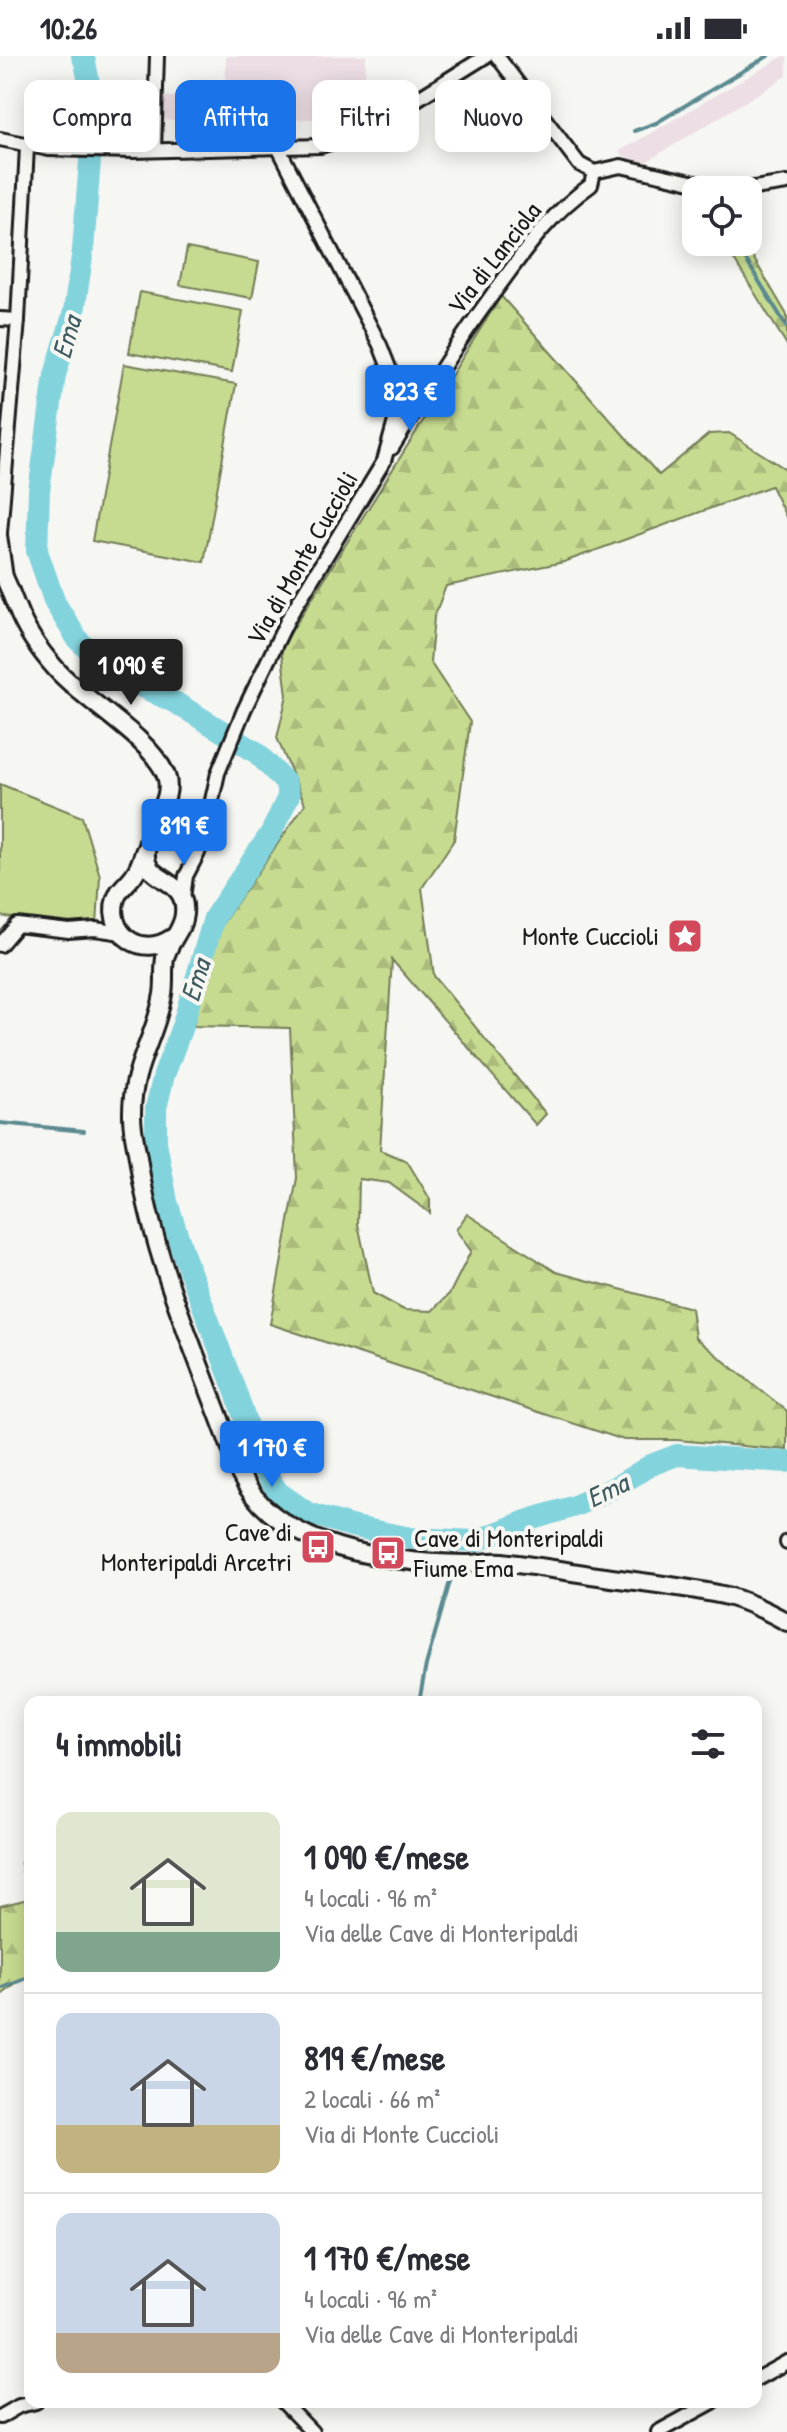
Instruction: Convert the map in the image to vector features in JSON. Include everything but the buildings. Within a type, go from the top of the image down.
[{"type":"street","points":[[156,80],[157,56]]},
{"type":"street","points":[[296,147],[321,146],[366,131],[486,56]]},
{"type":"street","points":[[497,56],[579,164],[594,172],[621,166],[713,187],[741,190],[787,183]]},
{"type":"street","points":[[0,139],[24,146]]},
{"type":"street","points":[[27,152],[18,320],[0,534],[3,574],[30,638],[63,676],[154,756],[165,773],[167,794],[136,872],[117,895],[114,914],[122,933]]},
{"type":"street","name":"Via di Monte Cuccioli","points":[[183,898],[183,886],[205,832],[218,773],[244,710],[289,617],[384,461],[395,421],[393,378],[380,345],[281,152]]},
{"type":"street","name":"Via di Lanciola","points":[[384,461],[458,340],[546,222],[591,185],[594,172]]},
{"type":"street","points":[[0,319],[18,320]]},
{"type":"street","points":[[148,839],[146,860],[151,872],[173,884],[183,898],[184,916],[172,938],[164,970],[163,994],[133,1086],[132,1119],[142,1184],[157,1246],[240,1474],[254,1499],[266,1511],[298,1531],[364,1554],[419,1562],[500,1562],[731,1597],[787,1622]]},
{"type":"street","points":[[126,883],[146,875],[173,876],[191,863]]},
{"type":"street","points":[[95,929],[114,914]]},
{"type":"street","points":[[0,945],[17,925],[122,933],[136,943],[152,946],[172,938]]},
{"type":"street","points":[[152,946],[164,970]]},
{"type":"street","points":[[762,2376],[787,2362]]},
{"type":"street","points":[[0,2417],[24,2405]]},
{"type":"street","points":[[289,2408],[312,2432]]},
{"type":"street","points":[[658,2432],[702,2408]]},
{"type":"shaded area","points":[[226,56],[366,56],[365,80],[312,80],[312,119],[296,120],[296,80],[225,80]]},
{"type":"shaded area","points":[[787,56],[787,76],[641,165],[618,152]]},
{"type":"shaded area","points":[[163,97],[175,97],[175,120],[163,120]]},
{"type":"green space","points":[[187,248],[259,262],[252,298],[180,285]]},
{"type":"green space","points":[[732,256],[752,256],[787,315],[787,345]]},
{"type":"green space","points":[[140,292],[243,311],[232,372],[129,353]]},
{"type":"green space","points":[[501,296],[659,475],[709,434],[729,433],[787,470],[787,519],[771,486],[564,562],[446,586],[434,617],[430,662],[470,722],[454,840],[422,888],[434,976],[546,1114],[536,1125],[392,960],[380,1150],[407,1161],[430,1199],[430,1213],[389,1183],[359,1179],[358,1224],[373,1293],[404,1310],[432,1311],[450,1293],[471,1251],[456,1230],[467,1214],[556,1272],[691,1308],[695,1338],[787,1411],[787,1450],[677,1440],[624,1440],[270,1324],[297,1178],[290,1028],[193,1026],[214,936],[305,804],[277,738],[287,695],[281,648]]},
{"type":"green space","points":[[124,364],[236,384],[204,562],[92,541]]},
{"type":"green space","points":[[0,784],[82,817],[100,876],[97,925],[81,930],[0,916]]},
{"type":"green space","points":[[24,1900],[24,1978],[0,1996],[0,1906]]},
{"type":"waterway","name":"Ema","points":[[82,56],[94,109],[83,250],[74,312],[55,375],[39,491],[37,551],[55,603],[78,640],[115,674],[176,703],[256,752],[285,782],[289,795],[271,833],[214,918],[156,1108],[156,1142],[167,1202],[259,1463],[278,1492],[308,1513],[350,1526],[411,1538],[476,1541],[575,1506],[651,1465],[677,1455],[787,1462]]},
{"type":"waterway","points":[[634,131],[656,123],[768,56]]},
{"type":"waterway","points":[[744,256],[787,327]]},
{"type":"waterway","points":[[0,1123],[84,1131]]},
{"type":"waterway","points":[[144,1135],[156,1135]]},
{"type":"waterway","points":[[452,1540],[453,1554]]},
{"type":"waterway","points":[[420,1696],[451,1578]]},
{"type":"waterway","points":[[0,1989],[24,1979]]},
{"type":"place","name":"Monte Cuccioli","points":[[685,936]]},
{"type":"place","name":"Cave di Monteripaldi Arcetri","points":[[318,1547]]},
{"type":"place","name":"Cave di Monteripaldi Fiume Ema","points":[[388,1553]]}]
